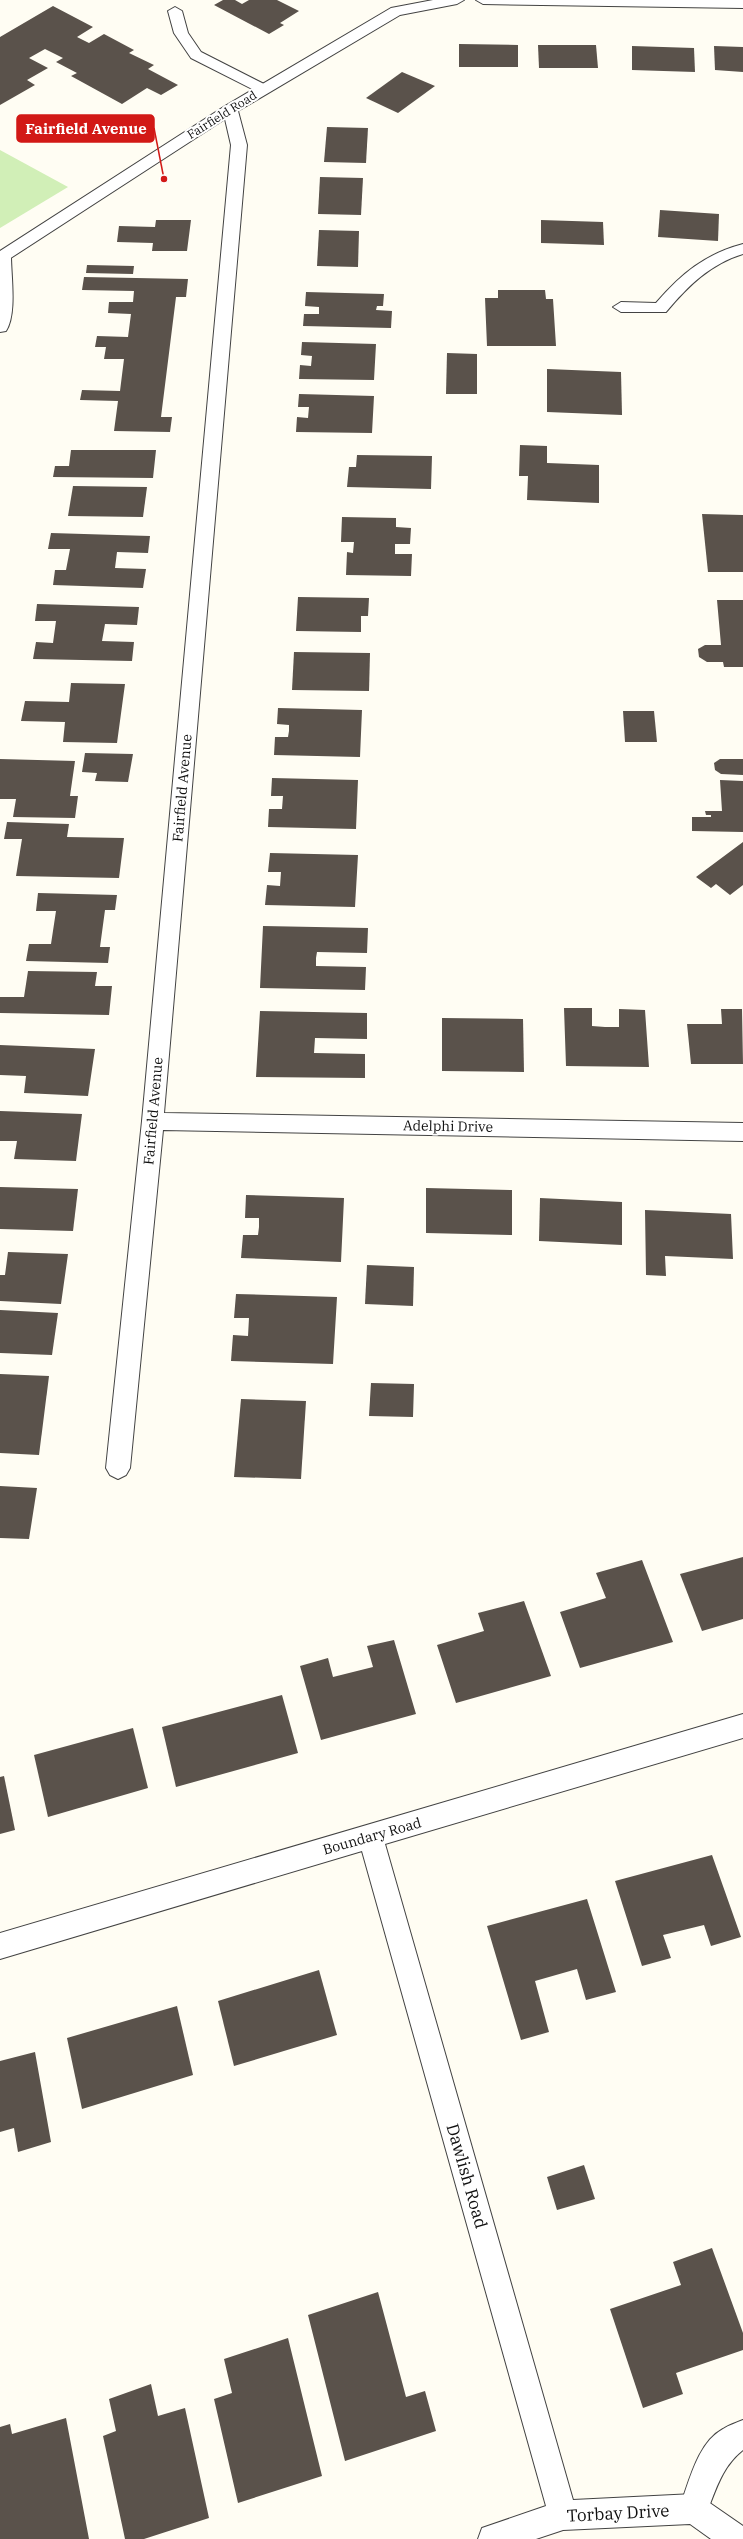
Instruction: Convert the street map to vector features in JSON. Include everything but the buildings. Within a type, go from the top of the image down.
[{"type":"street","name":"Fairfield Road","points":[[2,257],[230,109],[396,11],[458,0]]},
{"type":"street","points":[[483,0],[743,4]]},
{"type":"street","points":[[175,11],[182,33],[196,56],[263,89]]},
{"type":"street","name":"Fairfield Avenue","points":[[118,1468],[152,1121],[239,145],[230,109]]},
{"type":"street","points":[[621,307],[660,308],[688,276],[700,267],[728,252],[743,249]]},
{"type":"street","points":[[0,327],[4,304],[2,257]]},
{"type":"street","name":"Adelphi Drive","points":[[152,1121],[743,1132]]},
{"type":"street","name":"Boundary Road","points":[[0,1946],[743,1726]]},
{"type":"street","name":"Dawlish Road","points":[[370,1836],[563,2515]]},
{"type":"street","points":[[736,2539],[694,2509],[714,2460],[732,2438],[743,2435]]},
{"type":"street","name":"Torbay Drive","points":[[493,2539],[563,2515],[694,2509]]},
{"type":"green space","points":[[0,150],[68,187],[0,228]]},
{"type":"place","name":"Fairfield Avenue","points":[[164,179]]}]
